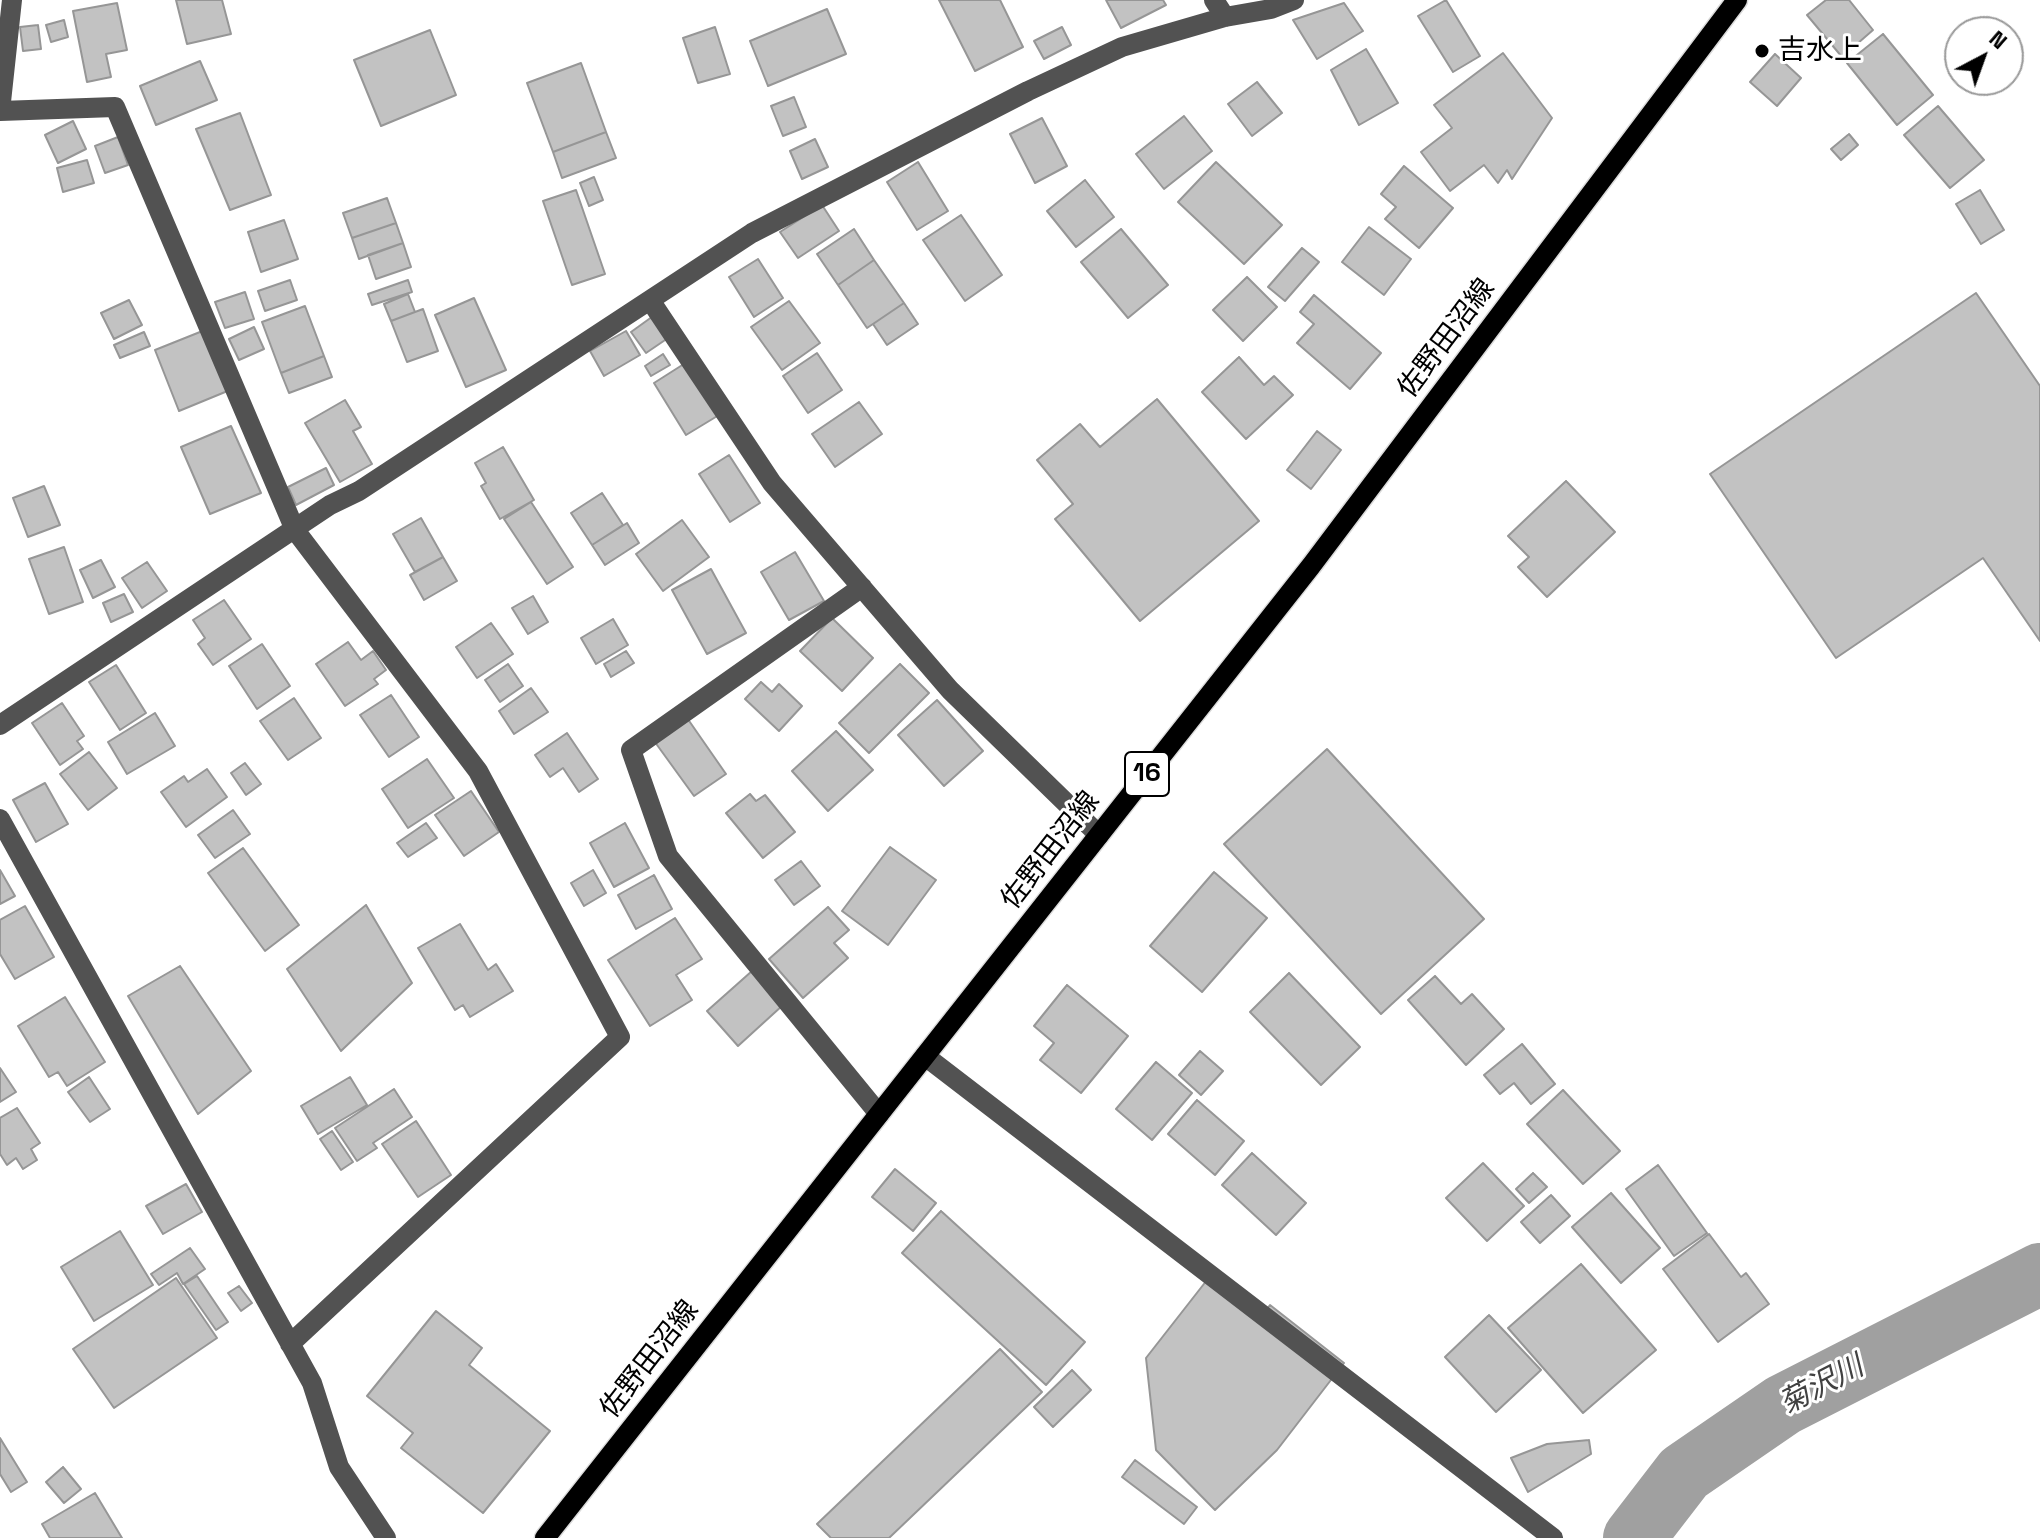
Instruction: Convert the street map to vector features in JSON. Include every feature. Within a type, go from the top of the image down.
[{"type":"main road","name":"佐野田沼線","points":[[545,1538],[1311,566],[1737,0]]},
{"type":"street","points":[[12,0],[0,111],[115,107],[295,530],[478,771],[620,1037],[290,1344]]},
{"type":"street","points":[[0,725],[752,233],[1028,91],[1122,47],[1219,9],[1271,9],[1294,0]]},
{"type":"street","points":[[650,300],[772,483],[950,690],[1099,835]]},
{"type":"street","points":[[862,587],[631,750],[668,856],[879,1114]]},
{"type":"street","points":[[0,819],[312,1383],[339,1467],[386,1538]]},
{"type":"street","points":[[925,1056],[1553,1538]]},
{"type":"building","points":[[176,0],[222,0],[231,34],[187,44]]},
{"type":"building","points":[[939,0],[1000,0],[1023,47],[975,71]]},
{"type":"building","points":[[1106,0],[1163,0],[1166,5],[1121,28]]},
{"type":"building","points":[[1446,0],[1480,56],[1453,72],[1418,16]]},
{"type":"building","points":[[1826,0],[1849,0],[1873,30],[1842,57],[1807,15]]},
{"type":"building","points":[[117,3],[127,50],[106,54],[111,77],[87,82],[73,11]]},
{"type":"building","points":[[1344,3],[1363,31],[1317,59],[1293,20]]},
{"type":"building","points":[[827,9],[846,54],[768,86],[750,41]]},
{"type":"building","points":[[64,20],[68,37],[51,42],[46,25]]},
{"type":"building","points":[[38,25],[41,49],[23,51],[20,27]]},
{"type":"building","points":[[715,27],[730,74],[698,83],[683,38]]},
{"type":"building","points":[[1062,27],[1071,45],[1044,59],[1034,41]]},
{"type":"building","points":[[430,30],[456,95],[381,126],[354,60]]},
{"type":"building","points":[[1883,34],[1933,95],[1897,125],[1847,63]]},
{"type":"building","points":[[1366,49],[1398,103],[1359,125],[1331,70]]},
{"type":"building","points":[[1503,53],[1552,118],[1512,179],[1507,170],[1498,183],[1484,165],[1450,191],[1421,152],[1452,128],[1434,105]]},
{"type":"building","points":[[1775,54],[1801,78],[1777,106],[1750,82]]},
{"type":"building","points":[[200,61],[217,100],[156,125],[140,86]]},
{"type":"building","points":[[581,63],[606,132],[553,152],[527,83]]},
{"type":"building","points":[[1257,82],[1282,113],[1252,136],[1228,104]]},
{"type":"building","points":[[794,97],[806,127],[783,136],[771,106]]},
{"type":"building","points":[[1938,106],[1984,160],[1950,188],[1904,135]]},
{"type":"building","points":[[240,113],[271,195],[230,210],[196,129]]},
{"type":"building","points":[[1184,116],[1212,151],[1164,189],[1136,154]]},
{"type":"building","points":[[1042,118],[1067,166],[1035,183],[1010,134]]},
{"type":"building","points":[[73,121],[86,149],[58,163],[45,135]]},
{"type":"building","points":[[606,132],[616,158],[562,178],[553,152]]},
{"type":"building","points":[[1849,134],[1858,145],[1841,160],[1831,149]]},
{"type":"building","points":[[118,137],[128,165],[105,173],[95,146]]},
{"type":"building","points":[[815,139],[828,167],[802,179],[790,151]]},
{"type":"building","points":[[87,160],[94,183],[63,192],[57,168]]},
{"type":"building","points":[[918,162],[948,211],[917,230],[887,182]]},
{"type":"building","points":[[1216,162],[1282,225],[1244,264],[1178,202]]},
{"type":"building","points":[[1404,166],[1453,208],[1419,248],[1385,219],[1396,207],[1381,194]]},
{"type":"building","points":[[594,177],[603,200],[589,206],[580,183]]},
{"type":"building","points":[[1085,180],[1114,217],[1076,247],[1047,211]]},
{"type":"building","points":[[576,190],[605,274],[572,285],[543,201]]},
{"type":"building","points":[[1980,190],[2004,230],[1981,244],[1956,204]]},
{"type":"building","points":[[387,198],[396,223],[352,238],[343,213]]},
{"type":"building","points":[[822,205],[839,231],[798,258],[780,232]]},
{"type":"building","points":[[961,215],[1002,275],[965,301],[923,240]]},
{"type":"building","points":[[284,220],[298,259],[261,272],[248,232]]},
{"type":"building","points":[[396,223],[403,243],[359,259],[352,238]]},
{"type":"building","points":[[1369,227],[1411,259],[1384,295],[1342,262]]},
{"type":"building","points":[[854,229],[874,260],[838,285],[817,254]]},
{"type":"building","points":[[1121,229],[1168,285],[1128,318],[1081,262]]},
{"type":"building","points":[[403,243],[411,267],[376,279],[368,255]]},
{"type":"building","points":[[1302,248],[1319,262],[1285,301],[1268,287]]},
{"type":"building","points":[[758,259],[783,298],[754,317],[729,277]]},
{"type":"building","points":[[874,260],[904,303],[867,328],[838,285]]},
{"type":"building","points":[[1247,277],[1277,307],[1243,341],[1213,310]]},
{"type":"building","points":[[290,280],[297,300],[265,311],[258,291]]},
{"type":"building","points":[[408,280],[412,292],[372,305],[368,294]]},
{"type":"building","points":[[245,292],[254,319],[225,328],[215,302]]},
{"type":"building","points":[[1976,293],[2040,386],[2040,641],[1983,558],[1836,658],[1710,474]]},
{"type":"building","points":[[408,294],[415,312],[391,321],[384,304]]},
{"type":"building","points":[[1314,295],[1381,353],[1350,389],[1297,343],[1314,324],[1300,312]]},
{"type":"building","points":[[474,298],[506,370],[466,387],[435,315]]},
{"type":"building","points":[[129,300],[142,325],[114,339],[101,313]]},
{"type":"building","points":[[789,301],[820,343],[782,370],[751,327]]},
{"type":"building","points":[[904,303],[918,324],[887,345],[873,324]]},
{"type":"building","points":[[305,306],[324,356],[281,373],[262,322]]},
{"type":"building","points":[[423,309],[438,351],[407,362],[391,321]]},
{"type":"building","points":[[656,314],[671,336],[646,353],[631,332]]},
{"type":"building","points":[[254,327],[264,349],[239,360],[229,339]]},
{"type":"building","points":[[205,330],[230,390],[179,411],[155,350]]},
{"type":"building","points":[[626,331],[640,355],[604,376],[590,351]]},
{"type":"building","points":[[144,332],[150,346],[120,358],[114,345]]},
{"type":"building","points":[[817,353],[842,390],[808,413],[783,376]]},
{"type":"building","points":[[663,354],[670,365],[651,376],[645,366]]},
{"type":"building","points":[[324,356],[332,377],[289,393],[281,373]]},
{"type":"building","points":[[1239,357],[1264,385],[1274,376],[1293,395],[1246,439],[1202,392]]},
{"type":"building","points":[[687,362],[719,415],[686,435],[654,383]]},
{"type":"building","points":[[1157,399],[1259,521],[1140,621],[1055,519],[1073,504],[1037,460],[1080,424],[1100,447]]},
{"type":"building","points":[[345,400],[361,427],[353,431],[372,464],[340,482],[305,423]]},
{"type":"building","points":[[859,402],[882,434],[835,467],[812,434]]},
{"type":"building","points":[[231,426],[261,493],[210,514],[181,447]]},
{"type":"building","points":[[1317,431],[1341,450],[1311,489],[1287,470]]},
{"type":"building","points":[[503,447],[534,500],[500,519],[481,486],[486,483],[475,463]]},
{"type":"building","points":[[729,455],[760,503],[730,522],[699,474]]},
{"type":"building","points":[[326,468],[334,485],[296,505],[288,487]]},
{"type":"building","points":[[1566,481],[1615,532],[1547,597],[1518,567],[1529,557],[1508,536]]},
{"type":"building","points":[[44,486],[60,525],[28,537],[13,498]]},
{"type":"building","points":[[602,493],[623,525],[592,545],[571,513]]},
{"type":"building","points":[[531,502],[573,567],[547,584],[504,519]]},
{"type":"building","points":[[421,518],[443,557],[415,572],[393,534]]},
{"type":"building","points":[[682,520],[709,557],[663,591],[636,554]]},
{"type":"building","points":[[627,523],[639,543],[605,565],[592,545]]},
{"type":"building","points":[[64,547],[83,602],[49,614],[29,559]]},
{"type":"building","points":[[795,552],[824,601],[789,620],[761,572]]},
{"type":"building","points":[[443,557],[457,581],[424,600],[410,575]]},
{"type":"building","points":[[101,560],[115,587],[93,598],[80,570]]},
{"type":"building","points":[[147,562],[167,591],[142,608],[122,578]]},
{"type":"building","points":[[711,569],[746,633],[707,654],[672,590]]},
{"type":"building","points":[[124,594],[133,612],[111,622],[103,603]]},
{"type":"building","points":[[533,596],[548,622],[528,634],[512,608]]},
{"type":"building","points":[[224,600],[251,639],[213,665],[198,644],[205,638],[193,620]]},
{"type":"building","points":[[832,618],[873,658],[842,691],[800,651]]},
{"type":"building","points":[[613,619],[628,645],[596,664],[581,638]]},
{"type":"building","points":[[491,623],[513,654],[477,678],[456,647]]},
{"type":"building","points":[[348,642],[361,660],[373,651],[386,670],[374,679],[378,684],[345,706],[316,664]]},
{"type":"building","points":[[262,644],[290,686],[257,709],[229,666]]},
{"type":"building","points":[[626,651],[634,663],[611,677],[604,664]]},
{"type":"building","points":[[508,664],[523,686],[500,702],[485,680]]},
{"type":"building","points":[[900,664],[929,693],[869,753],[839,723]]},
{"type":"building","points":[[116,665],[146,713],[120,730],[89,682]]},
{"type":"building","points":[[761,682],[772,692],[779,684],[802,706],[779,731],[745,699]]},
{"type":"building","points":[[531,688],[548,712],[514,734],[499,711]]},
{"type":"building","points":[[391,695],[419,737],[389,757],[360,715]]},
{"type":"building","points":[[294,698],[321,738],[288,760],[260,721]]},
{"type":"building","points":[[937,700],[983,751],[944,786],[898,735]]},
{"type":"building","points":[[62,703],[84,736],[77,741],[83,749],[60,765],[32,723]]},
{"type":"building","points":[[155,713],[175,746],[127,774],[108,742]]},
{"type":"building","points":[[685,715],[726,774],[694,796],[652,738]]},
{"type":"building","points":[[836,731],[873,770],[828,811],[792,771]]},
{"type":"building","points":[[567,733],[598,779],[579,792],[563,768],[550,777],[535,755]]},
{"type":"building","points":[[1327,749],[1484,919],[1381,1014],[1224,844]]},
{"type":"building","points":[[89,752],[117,788],[88,810],[60,774]]},
{"type":"building","points":[[427,759],[454,798],[408,828],[382,789]]},
{"type":"building","points":[[245,763],[261,784],[246,795],[231,773]]},
{"type":"building","points":[[207,769],[227,797],[186,827],[161,792],[184,776],[188,782]]},
{"type":"building","points":[[45,783],[68,824],[36,842],[13,800]]},
{"type":"building","points":[[471,791],[499,832],[464,856],[435,815]]},
{"type":"building","points":[[750,794],[756,801],[765,795],[795,832],[763,858],[726,813]]},
{"type":"building","points":[[233,810],[250,834],[215,858],[198,835]]},
{"type":"building","points":[[426,823],[437,838],[408,857],[397,843]]},
{"type":"building","points":[[625,823],[649,868],[614,887],[590,843]]},
{"type":"building","points":[[890,847],[936,880],[888,945],[842,911]]},
{"type":"building","points":[[243,848],[299,925],[265,951],[208,873]]},
{"type":"building","points":[[801,861],[820,886],[794,905],[775,880]]},
{"type":"building","points":[[0,870],[15,896],[0,904]]},
{"type":"building","points":[[593,870],[606,893],[584,906],[571,883]]},
{"type":"building","points":[[1214,872],[1267,918],[1202,992],[1150,946]]},
{"type":"building","points":[[654,875],[672,909],[636,929],[618,895]]},
{"type":"building","points":[[366,905],[412,983],[341,1051],[287,969]]},
{"type":"building","points":[[25,906],[54,957],[15,979],[0,954],[0,920]]},
{"type":"building","points":[[828,907],[849,930],[834,943],[848,958],[803,998],[769,959]]},
{"type":"building","points":[[675,918],[702,959],[676,975],[692,1000],[650,1026],[608,960]]},
{"type":"building","points":[[460,924],[488,970],[496,964],[513,991],[470,1017],[463,1005],[455,1010],[418,948]]},
{"type":"building","points":[[180,966],[251,1071],[198,1114],[128,996]]},
{"type":"building","points":[[752,971],[783,1005],[738,1046],[707,1011]]},
{"type":"building","points":[[1289,973],[1360,1047],[1321,1085],[1250,1012]]},
{"type":"building","points":[[1435,976],[1461,1004],[1472,994],[1504,1029],[1466,1065],[1408,1000]]},
{"type":"building","points":[[1067,985],[1128,1036],[1081,1093],[1040,1060],[1054,1043],[1034,1026]]},
{"type":"building","points":[[65,997],[105,1062],[67,1086],[58,1072],[49,1077],[18,1026]]},
{"type":"building","points":[[1522,1044],[1555,1084],[1531,1104],[1514,1083],[1500,1094],[1484,1075]]},
{"type":"building","points":[[1200,1051],[1223,1071],[1201,1095],[1179,1075]]},
{"type":"building","points":[[1156,1062],[1192,1093],[1152,1140],[1116,1109]]},
{"type":"building","points":[[0,1068],[16,1092],[0,1102]]},
{"type":"building","points":[[89,1077],[110,1109],[90,1122],[68,1092]]},
{"type":"building","points":[[350,1077],[367,1105],[318,1134],[301,1106]]},
{"type":"building","points":[[394,1089],[412,1117],[373,1143],[377,1148],[357,1161],[335,1128]]},
{"type":"building","points":[[1563,1090],[1620,1151],[1583,1184],[1527,1124]]},
{"type":"building","points":[[1197,1100],[1244,1141],[1215,1175],[1168,1134]]},
{"type":"building","points":[[17,1108],[40,1143],[31,1149],[37,1160],[23,1169],[16,1158],[7,1165],[0,1154],[0,1118]]},
{"type":"building","points":[[416,1121],[451,1175],[418,1197],[382,1144]]},
{"type":"building","points":[[332,1131],[353,1162],[341,1170],[320,1139]]},
{"type":"building","points":[[1252,1153],[1306,1203],[1276,1235],[1222,1185]]},
{"type":"building","points":[[1483,1163],[1524,1206],[1487,1241],[1446,1198]]},
{"type":"building","points":[[1658,1165],[1707,1233],[1674,1256],[1626,1189]]},
{"type":"building","points":[[895,1169],[936,1203],[913,1231],[872,1197]]},
{"type":"building","points":[[1533,1173],[1547,1187],[1529,1203],[1516,1189]]},
{"type":"building","points":[[186,1184],[202,1212],[163,1234],[146,1206]]},
{"type":"building","points":[[1611,1193],[1660,1248],[1621,1283],[1572,1227]]},
{"type":"building","points":[[1551,1195],[1570,1216],[1540,1243],[1521,1222]]},
{"type":"building","points":[[941,1211],[1085,1342],[1046,1385],[902,1253]]},
{"type":"building","points":[[120,1231],[153,1285],[94,1321],[61,1267]]},
{"type":"building","points":[[1709,1234],[1741,1277],[1746,1273],[1769,1304],[1718,1342],[1663,1269]]},
{"type":"building","points":[[190,1248],[205,1269],[183,1284],[177,1273],[159,1285],[151,1274]]},
{"type":"building","points":[[1581,1264],[1656,1350],[1583,1413],[1508,1328]]},
{"type":"building","points":[[197,1276],[228,1322],[216,1330],[184,1284]]},
{"type":"building","points":[[176,1278],[217,1338],[114,1408],[73,1349]]},
{"type":"building","points":[[1207,1280],[1258,1320],[1270,1305],[1344,1363],[1277,1450],[1215,1510],[1156,1450],[1146,1358]]},
{"type":"building","points":[[239,1286],[252,1303],[241,1311],[228,1293]]},
{"type":"building","points":[[436,1311],[482,1348],[469,1365],[550,1431],[483,1513],[401,1448],[413,1433],[367,1396]]},
{"type":"building","points":[[1489,1315],[1541,1370],[1496,1412],[1445,1357]]},
{"type":"building","points":[[1000,1349],[1042,1392],[889,1538],[831,1538],[817,1524]]},
{"type":"building","points":[[1072,1370],[1091,1390],[1053,1427],[1034,1407]]},
{"type":"building","points":[[0,1438],[27,1482],[11,1492],[0,1474]]},
{"type":"building","points":[[1589,1440],[1591,1454],[1528,1492],[1511,1458],[1547,1444]]},
{"type":"building","points":[[1135,1460],[1197,1507],[1184,1524],[1122,1477]]},
{"type":"building","points":[[63,1467],[81,1489],[64,1503],[46,1482]]},
{"type":"building","points":[[95,1493],[122,1538],[50,1538],[42,1524]]},
{"type":"waterway","name":"菊沢川","points":[[1634,1538],[1684,1473],[1783,1405],[2040,1274]]},
{"type":"place","name":"吉水上","points":[[1762,51]]}]
